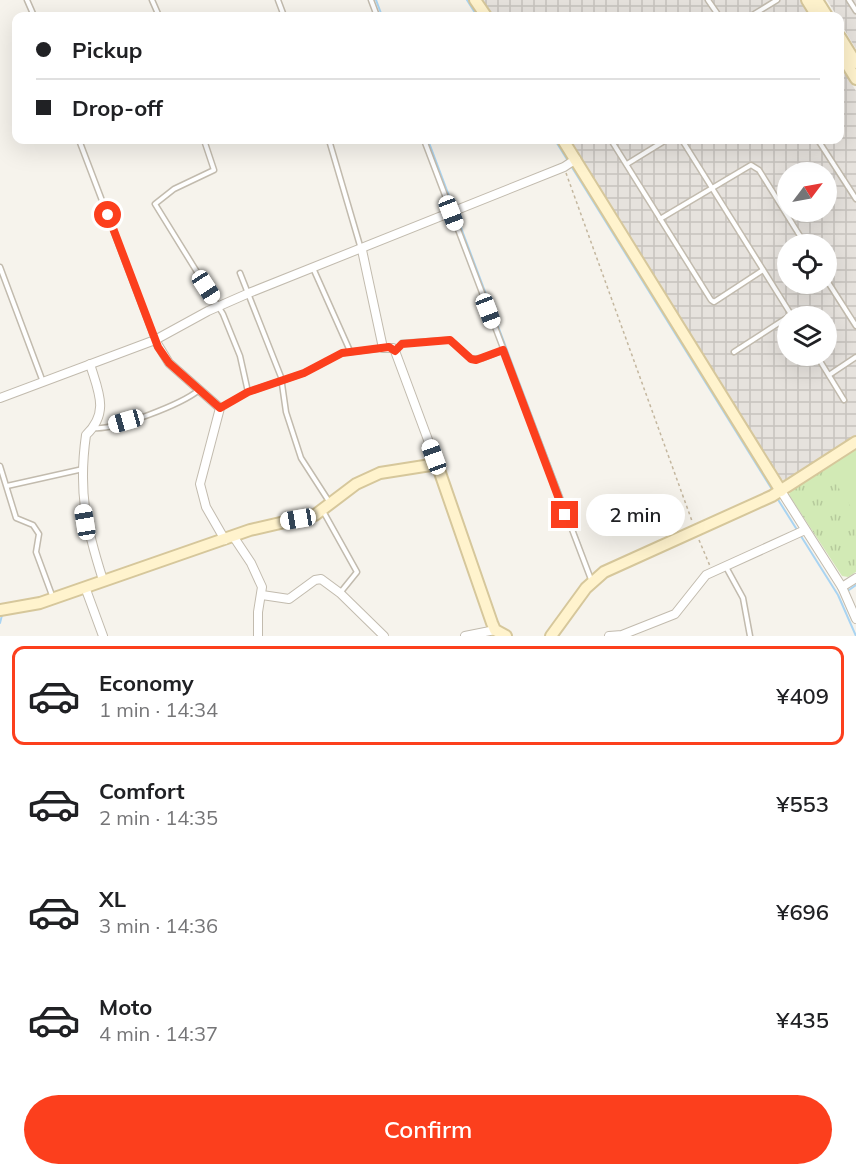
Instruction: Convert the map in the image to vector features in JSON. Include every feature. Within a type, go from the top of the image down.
[{"type":"street","points":[[844,44],[856,63]]},
{"type":"street","points":[[844,60],[856,80]]},
{"type":"street","points":[[566,144],[777,493],[806,530],[842,587],[856,619]]},
{"type":"street","points":[[0,398],[155,340],[218,306],[312,267],[362,250],[564,167],[576,159]]},
{"type":"street","points":[[362,250],[383,348],[393,348],[395,351],[501,634],[465,636]]},
{"type":"street","points":[[155,340],[169,363],[220,408],[200,484],[206,507],[253,567],[260,583],[262,595],[258,604],[258,636]]},
{"type":"street","points":[[90,364],[102,402],[94,428],[86,435],[85,522],[103,580]]},
{"type":"street","points":[[551,636],[592,582],[623,561],[777,493],[856,442]]},
{"type":"street","points":[[0,610],[53,598],[264,525],[308,517],[326,507],[356,484],[373,476],[390,470],[437,464]]},
{"type":"street","points":[[609,636],[626,635],[675,614],[699,580],[806,530]]},
{"type":"street","points":[[842,587],[856,578]]},
{"type":"street","points":[[262,595],[289,599],[318,579],[339,593],[384,636]]},
{"type":"street","points":[[85,587],[103,636]]},
{"type":"lane","points":[[758,12],[777,0]]},
{"type":"lane","points":[[849,0],[856,11]]},
{"type":"lane","points":[[82,144],[155,340]]},
{"type":"lane","points":[[205,144],[214,170],[174,189],[154,204],[218,306],[231,332],[248,392]]},
{"type":"lane","points":[[330,144],[362,250]]},
{"type":"lane","points":[[425,144],[592,582]]},
{"type":"lane","points":[[614,144],[711,300],[714,302],[763,270]]},
{"type":"lane","points":[[627,164],[660,144]]},
{"type":"lane","points":[[685,144],[784,306]]},
{"type":"lane","points":[[821,144],[856,199]]},
{"type":"lane","points":[[660,219],[746,166],[755,166],[799,234]]},
{"type":"lane","points":[[0,267],[43,382]]},
{"type":"lane","points":[[312,267],[350,351]]},
{"type":"lane","points":[[240,273],[282,381],[286,412],[302,458],[357,572],[339,593]]},
{"type":"lane","points":[[836,294],[856,326]]},
{"type":"lane","points":[[734,352],[777,324]]},
{"type":"lane","points":[[395,351],[402,344],[444,339],[452,341],[471,359],[476,360],[503,350]]},
{"type":"lane","points":[[220,408],[248,392],[282,381],[350,351],[383,348]]},
{"type":"lane","points":[[829,375],[856,357]]},
{"type":"lane","points":[[823,366],[844,400]]},
{"type":"lane","points":[[94,428],[160,411],[180,402],[199,389]]},
{"type":"lane","points":[[0,466],[17,520],[33,525],[37,530],[40,541],[36,552],[53,598]]},
{"type":"lane","points":[[7,486],[84,469]]},
{"type":"lane","points":[[726,566],[743,598],[750,636]]},
{"type":"path","points":[[564,167],[695,529],[713,572]]},
{"type":"shaded area","points":[[482,0],[801,0],[808,12],[490,12]]},
{"type":"shaded area","points":[[827,0],[856,0],[856,49],[844,29],[844,12],[834,12]]},
{"type":"shaded area","points":[[844,72],[856,91],[856,436],[787,481],[780,479],[571,144],[844,144]]},
{"type":"green space","points":[[856,446],[856,572],[848,577],[842,576],[789,495],[791,490]]},
{"type":"green space","points":[[856,453],[856,515],[828,471]]},
{"type":"waterway","points":[[376,0],[380,12]]},
{"type":"waterway","points":[[467,0],[474,12]]},
{"type":"waterway","points":[[430,144],[581,547]]},
{"type":"waterway","points":[[557,144],[773,491]]},
{"type":"waterway","points":[[777,498],[838,595],[856,636]]},
{"type":"waterway","points":[[849,590],[856,585]]},
{"type":"waterway","points":[[0,623],[2,615]]},
{"type":"route","points":[[108,215],[158,347],[169,363],[220,408],[248,392],[304,373],[330,358],[350,351],[389,347],[395,351],[402,344],[444,339],[452,341],[471,359],[476,360],[503,350],[565,515]]}]
